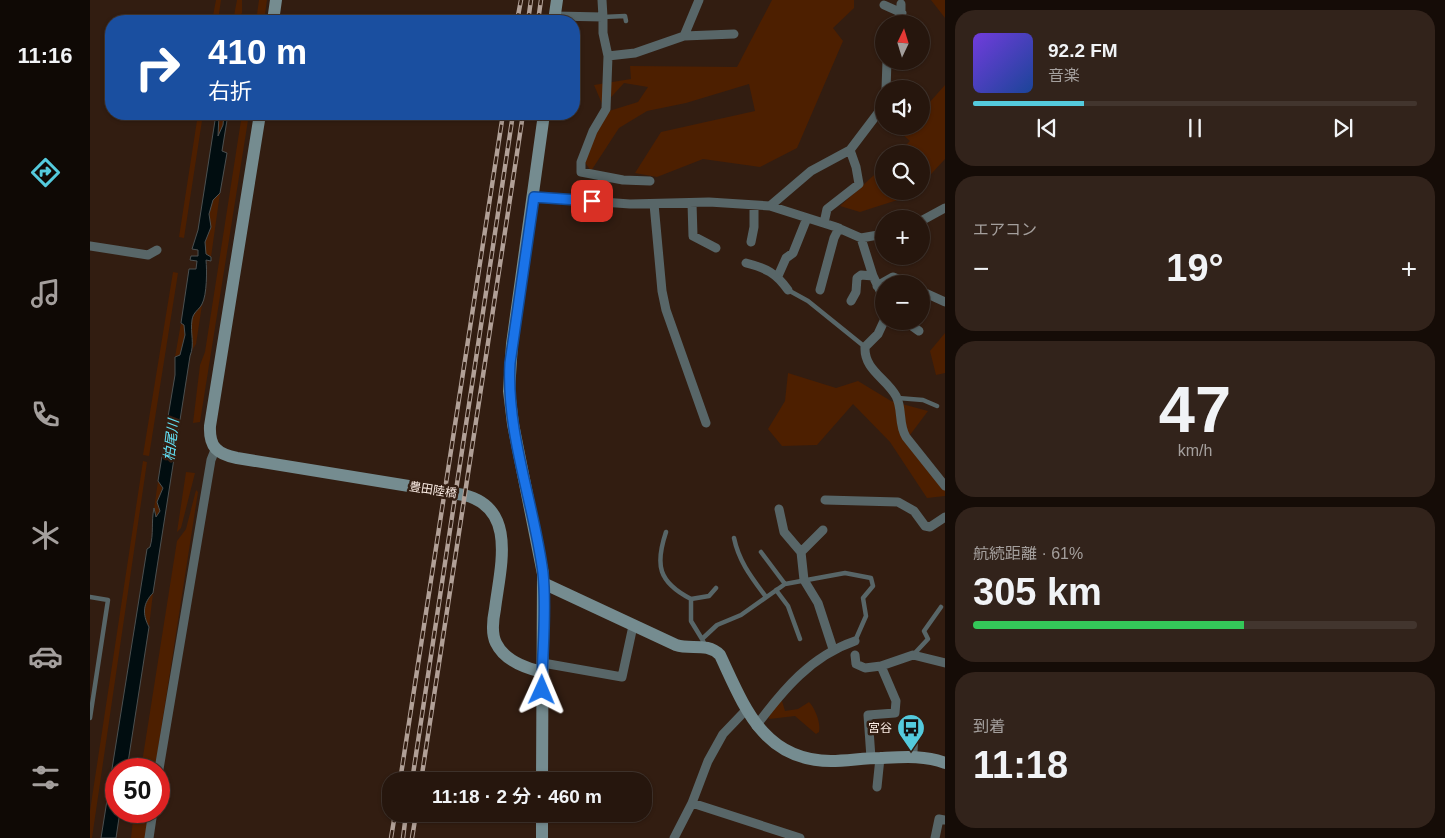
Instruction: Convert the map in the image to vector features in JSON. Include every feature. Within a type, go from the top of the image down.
[{"type":"street","points":[[274,15],[276,0]]},
{"type":"street","points":[[555,15],[557,0]]},
{"type":"street","points":[[602,0],[603,33],[608,56],[606,109],[593,131],[581,162],[581,172],[623,180],[650,181]]},
{"type":"street","points":[[684,36],[699,0]]},
{"type":"street","points":[[884,5],[901,15]]},
{"type":"street","points":[[580,18],[603,17]]},
{"type":"street","points":[[608,56],[635,53],[684,36],[734,34]]},
{"type":"street","points":[[770,206],[811,170],[850,150],[875,116]]},
{"type":"street","points":[[161,758],[211,460],[215,450],[211,442],[210,426],[259,120]]},
{"type":"street","points":[[542,772],[543,583],[536,534],[513,424],[509,391],[512,344],[543,120]]},
{"type":"street","points":[[824,223],[827,209],[859,184],[850,150]]},
{"type":"street","points":[[534,197],[654,204],[692,203],[770,206],[839,228],[861,238],[875,236]]},
{"type":"street","points":[[692,203],[692,236],[716,248]]},
{"type":"street","points":[[654,204],[662,291],[666,310],[706,423]]},
{"type":"street","points":[[751,242],[754,227],[754,205]]},
{"type":"street","points":[[930,216],[945,208]]},
{"type":"street","points":[[778,276],[786,258],[793,253],[807,218]]},
{"type":"street","points":[[820,290],[834,238],[839,228]]},
{"type":"street","points":[[861,238],[875,281]]},
{"type":"street","points":[[90,246],[148,255],[157,250]]},
{"type":"street","points":[[746,263],[759,266],[778,276],[788,290]]},
{"type":"street","points":[[851,301],[856,292],[858,278],[861,275],[873,276]]},
{"type":"street","points":[[930,295],[945,302]]},
{"type":"street","points":[[880,330],[865,347],[865,356],[869,365],[896,398],[901,411],[901,429],[945,486]]},
{"type":"street","name":"豊田陸橋","points":[[215,450],[224,456],[464,495],[480,500],[496,517],[502,541],[493,622],[495,641],[510,659],[543,668]]},
{"type":"street","points":[[825,500],[898,502],[914,511],[925,526],[930,527],[945,517]]},
{"type":"street","points":[[779,509],[784,532],[801,552],[804,580],[818,603],[833,649]]},
{"type":"street","points":[[801,552],[823,530]]},
{"type":"street","points":[[543,583],[633,626],[686,648],[704,643],[720,655],[746,710],[756,726],[766,737],[780,747],[812,759],[830,761],[915,758],[945,763]]},
{"type":"street","points":[[543,668],[622,677],[633,626]]},
{"type":"street","points":[[756,726],[791,681],[833,649],[855,641]]},
{"type":"street","points":[[855,655],[856,664],[865,668],[882,666],[913,655],[945,664]]},
{"type":"street","points":[[877,787],[876,758],[868,715],[895,713],[896,701],[882,666]]},
{"type":"street","points":[[674,838],[692,803],[708,761],[720,741],[746,710]]},
{"type":"street","points":[[692,803],[800,838]]},
{"type":"street","points":[[935,838],[939,818],[945,820]]},
{"type":"street","points":[[542,822],[542,838]]},
{"type":"street","points":[[149,838],[151,823]]},
{"type":"lane","points":[[603,17],[625,16],[626,21]]},
{"type":"lane","points":[[788,290],[808,301],[865,347]]},
{"type":"lane","points":[[896,398],[923,400],[937,406]]},
{"type":"lane","points":[[666,532],[659,550],[659,564],[674,589],[691,599],[709,596],[716,588]]},
{"type":"lane","points":[[734,538],[737,553],[746,570],[766,597]]},
{"type":"lane","points":[[761,552],[784,584]]},
{"type":"lane","points":[[691,599],[691,621],[704,643],[718,625],[741,615],[784,584],[845,573],[871,578],[873,586],[863,598],[866,616],[855,641]]},
{"type":"lane","points":[[776,590],[788,606],[800,639]]},
{"type":"lane","points":[[90,597],[108,600],[90,718]]},
{"type":"lane","points":[[913,655],[928,639],[924,631],[941,607]]},
{"type":"lane","points":[[915,758],[916,738]]},
{"type":"shaded area","points":[[216,0],[221,0],[219,15],[213,15]]},
{"type":"shaded area","points":[[237,0],[242,0],[242,13],[240,15],[234,15]]},
{"type":"shaded area","points":[[259,0],[267,0],[265,15],[257,15]]},
{"type":"shaded area","points":[[772,0],[854,0],[854,8],[833,28],[843,41],[797,148],[760,167],[703,159],[657,177],[635,173],[661,132],[755,111],[749,84],[686,103],[647,111],[619,128],[591,171],[584,161],[596,131],[609,111],[638,102],[648,87],[624,83],[603,106],[594,85],[631,79],[630,66],[737,67]]},
{"type":"shaded area","points":[[931,0],[945,0],[945,18]]},
{"type":"shaded area","points":[[945,85],[945,159],[930,175],[930,145],[906,145],[910,141],[903,135],[930,135],[930,102]]},
{"type":"shaded area","points":[[197,120],[202,120],[184,238],[179,237]]},
{"type":"shaded area","points":[[219,120],[223,120],[223,125],[218,136]]},
{"type":"shaded area","points":[[241,120],[248,120],[200,422],[193,423],[200,365],[205,352]]},
{"type":"shaded area","points":[[875,174],[875,200],[897,200],[860,212],[840,206]]},
{"type":"shaded area","points":[[220,193],[211,257],[206,254],[205,242],[211,227],[209,214],[213,200]]},
{"type":"shaded area","points":[[173,272],[178,273],[149,456],[143,455]]},
{"type":"shaded area","points":[[202,305],[196,344],[193,349],[192,320],[197,309]]},
{"type":"shaded area","points":[[181,323],[184,325],[185,335],[180,356],[175,357]]},
{"type":"shaded area","points":[[945,333],[945,373],[936,375],[930,351]]},
{"type":"shaded area","points":[[788,373],[836,388],[858,381],[891,401],[928,411],[910,435],[945,488],[945,496],[927,498],[890,442],[853,404],[817,445],[782,446],[768,429],[785,401]]},
{"type":"shaded area","points":[[143,461],[147,462],[92,838],[90,838],[90,811]]},
{"type":"shaded area","points":[[186,472],[195,473],[181,528],[177,532]]},
{"type":"shaded area","points":[[158,481],[163,488],[157,502],[160,511],[156,517],[154,509]]},
{"type":"shaded area","points":[[196,490],[198,492],[157,758],[143,758],[177,541],[186,529]]},
{"type":"shaded area","points":[[153,593],[149,627],[145,618],[145,605]]},
{"type":"shaded area","points":[[782,701],[785,711],[798,709],[809,702],[817,716],[819,732],[816,734],[795,716],[769,719],[768,716],[778,702]]},
{"type":"shaded area","points":[[133,823],[148,823],[146,838],[131,838]]},
{"type":"water","name":"柏尾川","points":[[215,120],[219,120],[218,136],[223,120],[227,120],[222,151],[227,153],[220,193],[213,200],[209,214],[211,227],[205,242],[206,254],[211,257],[211,261],[206,260],[205,295],[192,320],[192,347],[153,593],[145,605],[145,618],[149,627],[129,758],[114,758],[147,549],[150,547],[151,542],[154,508],[156,517],[160,511],[157,502],[163,488],[158,481],[166,431],[171,425],[168,417],[175,375],[175,357],[180,355],[185,335],[184,325],[181,323],[189,269],[196,269],[197,261],[190,260],[191,256],[198,256],[198,250],[192,249],[198,230]]},
{"type":"water","points":[[105,813],[105,823],[118,823],[116,838],[101,838]]},
{"type":"railway","points":[[518,15],[521,0]]},
{"type":"railway","points":[[529,15],[531,0]]},
{"type":"railway","points":[[539,15],[541,0]]},
{"type":"railway","points":[[401,772],[502,120]]},
{"type":"railway","points":[[413,772],[512,120]]},
{"type":"railway","points":[[422,772],[522,120]]},
{"type":"railway","points":[[391,838],[394,822]]},
{"type":"railway","points":[[403,838],[405,822]]},
{"type":"railway","points":[[412,838],[415,822]]},
{"type":"place","name":"宮谷","points":[[911,752]]},
{"type":"route","points":[[542,690],[543,574],[513,424],[509,391],[510,363],[534,197],[592,201]]}]
